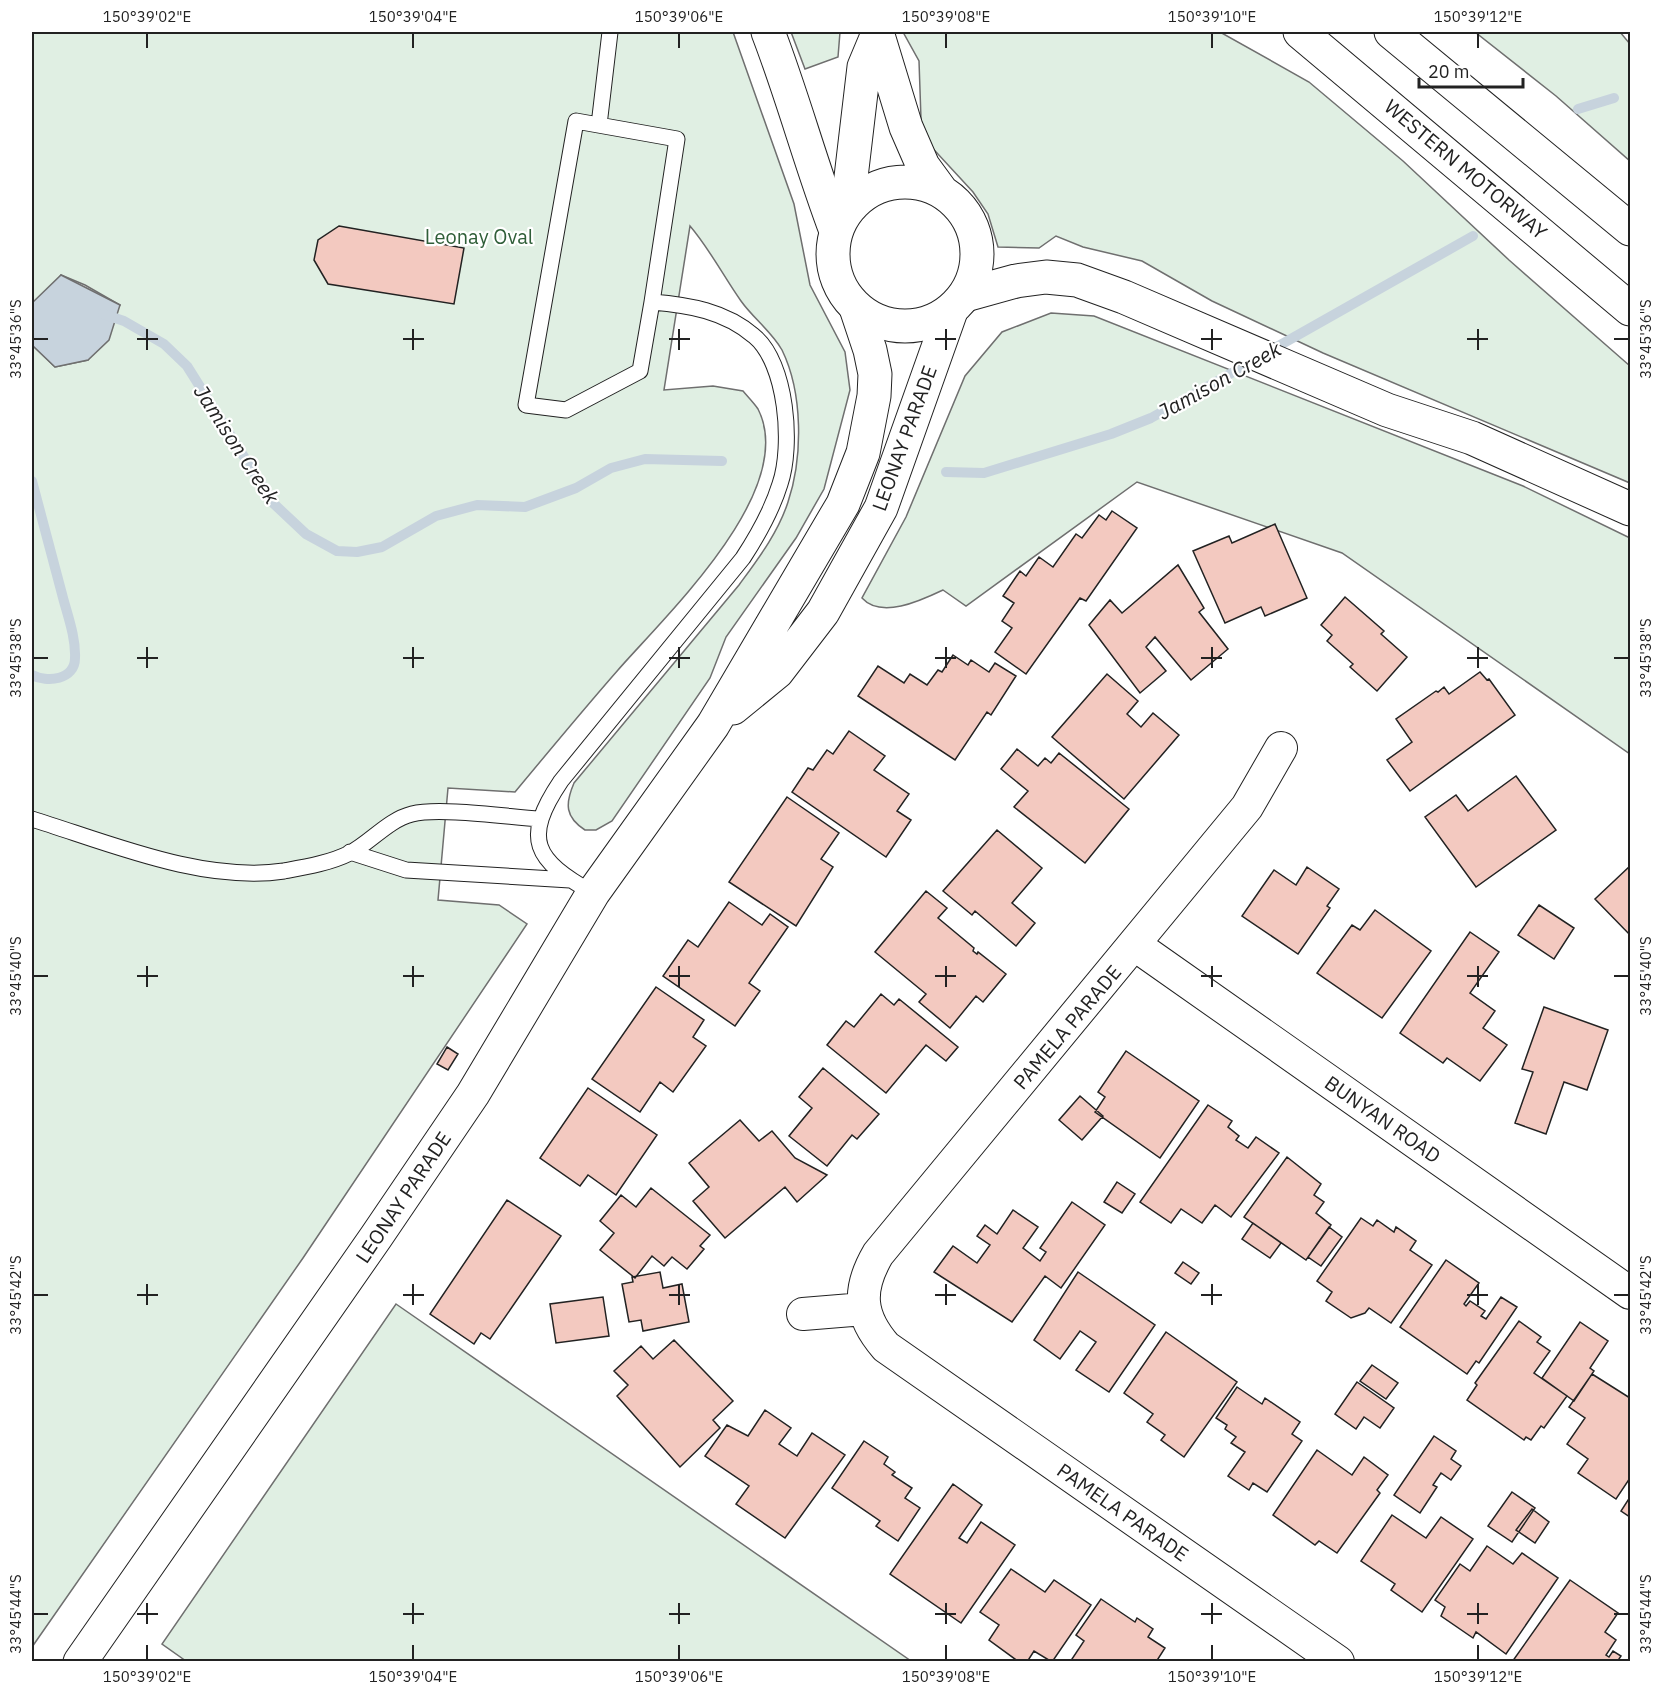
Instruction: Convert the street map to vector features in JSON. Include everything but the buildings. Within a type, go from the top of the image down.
[{"type":"main road","points":[[768,32],[841,221]]},
{"type":"main road","name":"WESTERN MOTORWAY","points":[[1300,32],[1630,309]]},
{"type":"main road","points":[[1391,32],[1630,230]]},
{"type":"main road","points":[[877,34],[864,67],[841,221],[832,252],[834,273],[843,292],[856,308],[873,320],[893,326],[913,326],[933,321],[958,303],[1016,281],[1046,277],[1077,280],[1387,410],[1472,438],[1630,509]]},
{"type":"main road","points":[[877,34],[889,65],[895,96],[923,166],[942,192],[960,207],[972,227],[978,250],[975,274],[958,303]]},
{"type":"main road","points":[[841,221],[862,196],[880,186],[901,182],[922,184],[942,192]]},
{"type":"main road","name":"LEONAY PARADE","points":[[713,725],[777,672],[823,612],[881,508],[958,303]]},
{"type":"main road","name":"LEONAY PARADE","points":[[80,1662],[370,1247],[473,1094],[581,886],[713,725],[843,504],[863,453],[870,426],[874,374],[870,350],[856,308]]},
{"type":"street","name":"PAMELA PARADE","points":[[1281,748],[1247,807],[878,1254],[866,1280],[864,1309],[868,1324],[886,1347],[1338,1662]]},
{"type":"street","name":"BUNYAN ROAD","points":[[1135,945],[1630,1293]]},
{"type":"street","points":[[803,1314],[864,1309]]},
{"type":"lane","points":[[599,125],[610,32]]},
{"type":"lane","points":[[576,121],[677,139],[652,302],[640,371],[566,410],[526,405],[576,121]]},
{"type":"lane","points":[[581,886],[546,860],[540,848],[539,819],[544,806],[561,781],[743,558],[763,523],[781,483],[786,440],[784,405],[779,379],[765,348],[756,337],[721,315],[698,307],[652,302]]},
{"type":"lane","points":[[32,819],[174,862],[219,872],[284,871],[315,865],[350,852],[391,824],[412,814],[539,819]]},
{"type":"lane","points":[[350,852],[406,870],[581,886]]},
{"type":"green space","name":"Leonay Oval","points":[[32,32],[733,32],[794,204],[810,285],[845,352],[850,390],[824,489],[796,538],[726,637],[710,678],[612,821],[596,830],[585,830],[570,815],[568,804],[574,783],[739,585],[773,535],[784,513],[793,484],[798,425],[797,405],[789,367],[782,350],[773,337],[741,301],[690,226],[664,390],[713,386],[743,391],[758,409],[766,441],[760,476],[744,513],[694,585],[605,685],[515,792],[448,788],[438,900],[499,905],[527,924],[303,1258],[32,1647],[32,345],[55,367],[88,360],[120,305],[85,285],[61,275],[32,318]]},
{"type":"green space","points":[[791,32],[840,32],[838,57],[805,69]]},
{"type":"green space","points":[[903,32],[1220,32],[1309,82],[1403,161],[1509,260],[1630,366],[1630,483],[1323,353],[1212,301],[1142,261],[1083,247],[1056,236],[1039,248],[998,247],[988,214],[973,192],[925,140],[921,119],[919,61]]},
{"type":"green space","points":[[1475,32],[1620,32],[1630,44],[1630,161],[1556,96]]},
{"type":"green space","points":[[1051,313],[1094,316],[1523,486],[1630,538],[1630,754],[1342,553],[1137,482],[966,606],[943,590],[912,603],[890,608],[870,604],[862,598],[906,517],[965,376],[1002,332]]},
{"type":"green space","points":[[396,1304],[911,1661],[186,1661],[162,1644]]},
{"type":"shaded area","points":[[61,275],[120,305],[109,340],[88,360],[55,367],[32,345],[32,303]]},
{"type":"waterway","name":"Jamison Creek","points":[[1578,109],[1614,98]]},
{"type":"waterway","name":"Jamison Creek","points":[[1268,352],[1473,236]]},
{"type":"waterway","name":"Jamison Creek","points":[[103,314],[124,321],[164,344],[187,366],[273,503],[306,534],[337,551],[357,552],[382,547],[436,516],[477,505],[525,507],[576,488],[611,468],[645,459],[722,461]]},
{"type":"waterway","name":"Jamison Creek","points":[[946,472],[984,473],[1111,434],[1151,418],[1255,360]]},
{"type":"waterway","name":"Jamison Creek","points":[[32,481],[71,626],[75,658],[70,671],[59,678],[45,679],[32,675]]}]
